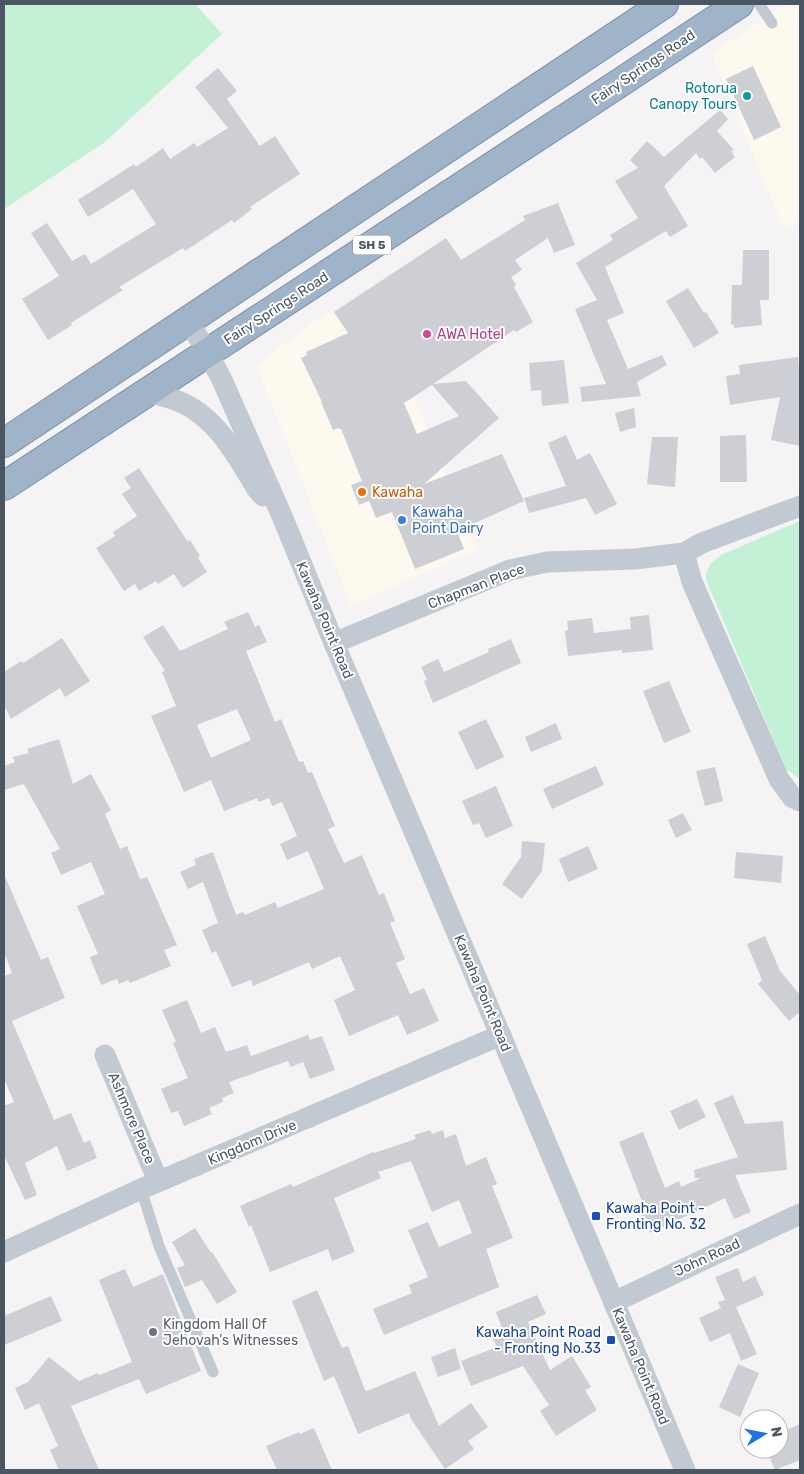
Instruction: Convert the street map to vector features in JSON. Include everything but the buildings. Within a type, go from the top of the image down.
[{"type":"highway","points":[[4,443],[664,4]]},
{"type":"highway","name":"Fairy Springs Road","points":[[4,486],[739,4]]},
{"type":"highway","points":[[513,104],[526,119],[548,130]]},
{"type":"street","name":"Kawaha Point Road","points":[[188,321],[222,380],[282,516],[334,643],[685,1470]]},
{"type":"street","name":"Kawaha Point Road","points":[[148,392],[178,401],[200,414],[211,424],[226,440],[257,490],[282,516]]},
{"type":"street","name":"Chapman Place","points":[[334,643],[510,570],[547,562],[635,559],[684,553],[702,543],[800,506]]},
{"type":"street","points":[[684,553],[692,582],[779,779],[792,797],[800,801]]},
{"type":"street","name":"Kingdom Drive","points":[[4,1252],[149,1185],[501,1035]]},
{"type":"street","name":"Ashmore Place","points":[[105,1055],[149,1185]]},
{"type":"street","name":"John Road","points":[[614,1302],[800,1214]]},
{"type":"lane","points":[[759,4],[772,23]]},
{"type":"lane","points":[[149,1185],[159,1246],[213,1372]]},
{"type":"shaded area","points":[[787,4],[798,4],[800,8],[800,221],[784,229],[711,53]]},
{"type":"shaded area","points":[[327,312],[334,312],[397,406],[414,397],[477,550],[351,605],[256,365]]},
{"type":"green space","points":[[4,4],[195,4],[222,34],[105,142],[4,209]]},
{"type":"green space","points":[[800,521],[800,779],[786,769],[706,580],[706,574],[710,564],[721,555]]},
{"type":"place","name":"Rotorua Canopy Tours","points":[[747,96]]},
{"type":"place","name":"AWA Hotel","points":[[427,334]]},
{"type":"place","name":"Kawaha","points":[[362,492]]},
{"type":"place","name":"Kawaha Point Dairy","points":[[402,520]]},
{"type":"place","name":"Kawaha Point - Fronting No. 32","points":[[596,1216]]},
{"type":"place","name":"Kingdom Hall Of Jehovah's Witnesses","points":[[153,1332]]},
{"type":"place","name":"Kawaha Point Road - Fronting No.33","points":[[611,1340]]}]
